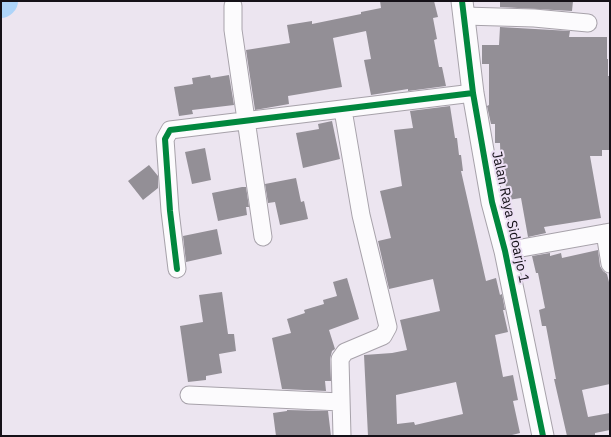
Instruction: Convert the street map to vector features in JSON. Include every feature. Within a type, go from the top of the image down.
[{"type":"street","points":[[233,6],[233,30],[263,237]]},
{"type":"street","points":[[463,8],[534,18],[588,23]]},
{"type":"street","name":"Jalan Raya Sidoarjo 1","points":[[463,8],[473,93],[492,202],[505,251],[543,436]]},
{"type":"street","points":[[177,269],[170,211],[165,136],[170,130],[473,93]]},
{"type":"street","points":[[342,436],[339,362],[342,355],[383,336],[388,326],[360,215],[343,110]]},
{"type":"street","points":[[505,251],[607,233],[610,264]]},
{"type":"street","points":[[190,395],[341,402]]},
{"type":"building","points":[[380,1],[434,1],[438,17],[433,18],[437,39],[434,40],[439,67],[442,67],[446,86],[408,91],[408,89],[371,95],[364,60],[371,59],[366,31],[333,38],[342,87],[288,96],[289,104],[255,110],[246,50],[290,43],[287,25],[312,21],[312,24],[361,14],[361,12],[381,8]]},
{"type":"building","points":[[500,1],[573,1],[572,11],[500,7]]},
{"type":"building","points":[[500,27],[570,31],[569,37],[607,37],[608,76],[610,76],[610,150],[602,150],[602,156],[590,156],[601,218],[544,227],[546,233],[528,237],[521,198],[508,200],[504,174],[501,174],[500,143],[495,143],[495,124],[491,124],[487,106],[489,105],[489,64],[482,64],[482,45],[499,45]]},
{"type":"building","points":[[210,75],[211,78],[229,75],[234,105],[192,110],[193,114],[179,116],[174,87],[193,84],[192,78]]},
{"type":"building","points":[[450,106],[455,138],[457,138],[459,155],[461,155],[463,171],[461,171],[486,281],[496,278],[500,295],[502,294],[505,310],[503,310],[508,332],[495,335],[503,377],[513,375],[518,400],[513,401],[520,433],[508,436],[368,436],[364,355],[392,353],[407,350],[400,320],[440,311],[433,279],[389,289],[378,241],[391,238],[380,191],[402,186],[394,130],[413,128],[410,111]],"holes":[[[456,382],[463,414],[415,425],[414,422],[397,424],[396,395]]]},
{"type":"building","points":[[332,121],[340,159],[303,168],[296,133],[319,129],[318,124]]},
{"type":"building","points":[[205,148],[211,180],[192,184],[185,152]]},
{"type":"building","points":[[149,165],[158,176],[158,188],[143,200],[128,181]]},
{"type":"building","points":[[296,178],[301,202],[304,201],[308,219],[280,225],[275,202],[268,203],[265,184]]},
{"type":"building","points":[[246,187],[249,207],[246,207],[247,215],[218,221],[212,193]]},
{"type":"building","points":[[217,229],[222,254],[186,262],[183,236]]},
{"type":"building","points":[[598,250],[600,266],[607,274],[610,286],[610,384],[582,390],[588,417],[610,413],[610,430],[595,433],[595,436],[567,436],[554,379],[556,379],[546,326],[542,326],[539,310],[545,308],[538,273],[536,273],[532,256],[550,253],[550,256],[561,253],[562,258]]},
{"type":"building","points":[[347,278],[359,319],[329,330],[335,349],[332,351],[330,359],[331,381],[325,381],[326,391],[282,389],[272,338],[291,333],[287,319],[305,313],[304,310],[324,304],[323,300],[337,296],[333,282]]},
{"type":"building","points":[[222,292],[228,334],[234,334],[236,351],[219,354],[222,373],[206,376],[206,380],[188,382],[180,326],[203,322],[199,295]]},
{"type":"building","points":[[287,410],[328,411],[331,436],[276,436],[273,413]]},
{"type":"cycle path","points":[[462,1],[473,93],[492,202],[505,251],[543,436]]},
{"type":"cycle path","points":[[177,269],[170,211],[165,139],[170,130],[473,93]]}]
